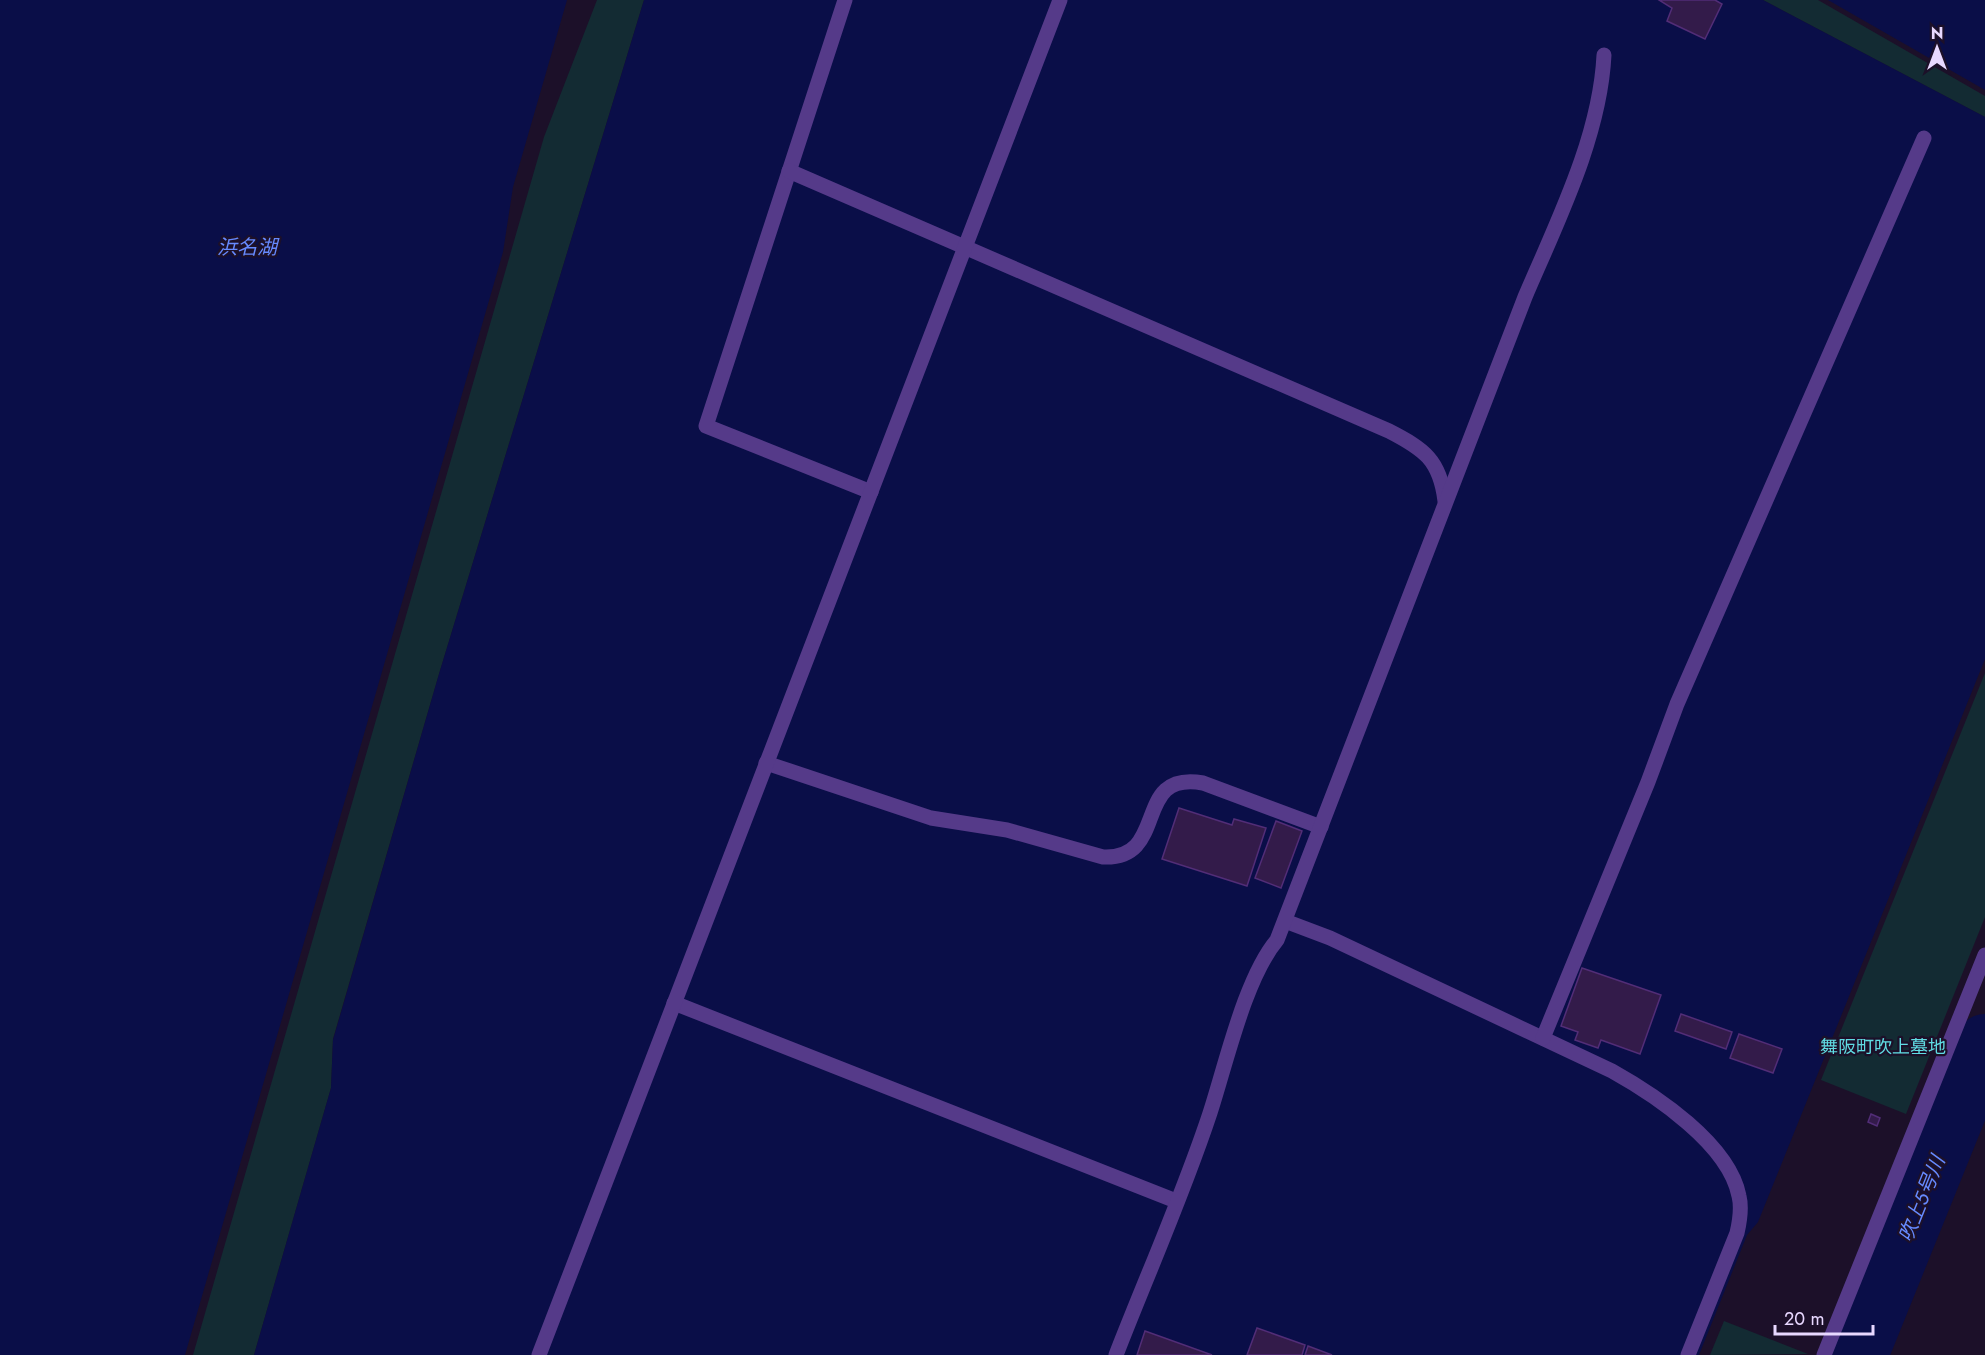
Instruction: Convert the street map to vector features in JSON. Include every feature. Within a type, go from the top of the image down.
[{"type":"street","points":[[845,0],[706,426],[871,492]]},
{"type":"street","points":[[539,1355],[1060,0]]},
{"type":"street","points":[[1116,1355],[1210,1114],[1242,1014],[1267,952],[1277,940],[1285,921],[1586,142],[1602,83],[1604,55]]},
{"type":"street","points":[[1543,1038],[1648,782],[1677,704],[1924,138]]},
{"type":"street","points":[[789,171],[1405,439],[1421,449],[1434,462],[1442,478],[1446,502]]},
{"type":"street","points":[[766,763],[931,818],[1007,830],[1103,857],[1118,858],[1131,852],[1140,842],[1160,796],[1167,787],[1177,782],[1203,783],[1321,827]]},
{"type":"street","points":[[1285,921],[1330,938],[1612,1071],[1654,1094],[1690,1124],[1732,1177],[1739,1195],[1741,1214],[1737,1233],[1688,1355]]},
{"type":"street","points":[[1824,1355],[1985,955]]},
{"type":"street","points":[[674,1003],[1176,1201]]},
{"type":"green space","points":[[597,0],[644,0],[439,674],[333,1039],[331,1088],[254,1355],[193,1355],[544,137]]},
{"type":"green space","points":[[1763,0],[1818,0],[1985,96],[1985,117]]},
{"type":"green space","name":"舞阪町吹上墓地","points":[[1985,673],[1985,917],[1906,1114],[1821,1080]]},
{"type":"green space","points":[[1724,1321],[1808,1354],[1710,1355]]},
{"type":"water","name":"浜名湖","points":[[0,0],[567,0],[513,187],[503,252],[185,1355],[0,1355]]},
{"type":"water","points":[[644,0],[1763,0],[1985,117],[1985,659],[1758,1222],[1747,1235],[1699,1355],[254,1355],[331,1088],[333,1040],[439,674]]},
{"type":"water","points":[[1828,0],[1985,0],[1985,90]]},
{"type":"building","points":[[1659,0],[1715,0],[1722,4],[1705,39],[1667,21],[1672,8]]},
{"type":"building","points":[[1179,808],[1232,825],[1234,819],[1266,828],[1247,886],[1162,859]]},
{"type":"building","points":[[1276,821],[1302,831],[1281,888],[1255,878]]},
{"type":"building","points":[[1582,968],[1661,995],[1640,1054],[1601,1040],[1598,1048],[1575,1040],[1578,1032],[1561,1026]]},
{"type":"building","points":[[1681,1014],[1732,1032],[1726,1049],[1675,1031]]},
{"type":"building","points":[[1739,1034],[1782,1049],[1773,1073],[1730,1058]]},
{"type":"building","points":[[1871,1114],[1880,1118],[1877,1126],[1868,1122]]},
{"type":"building","points":[[1257,1328],[1305,1345],[1302,1355],[1247,1355]]},
{"type":"building","points":[[1145,1331],[1212,1355],[1137,1355]]},
{"type":"building","points":[[1308,1346],[1332,1355],[1305,1355]]},
{"type":"waterway","name":"吹上5号川","points":[[1859,1355],[1985,1043]]}]
